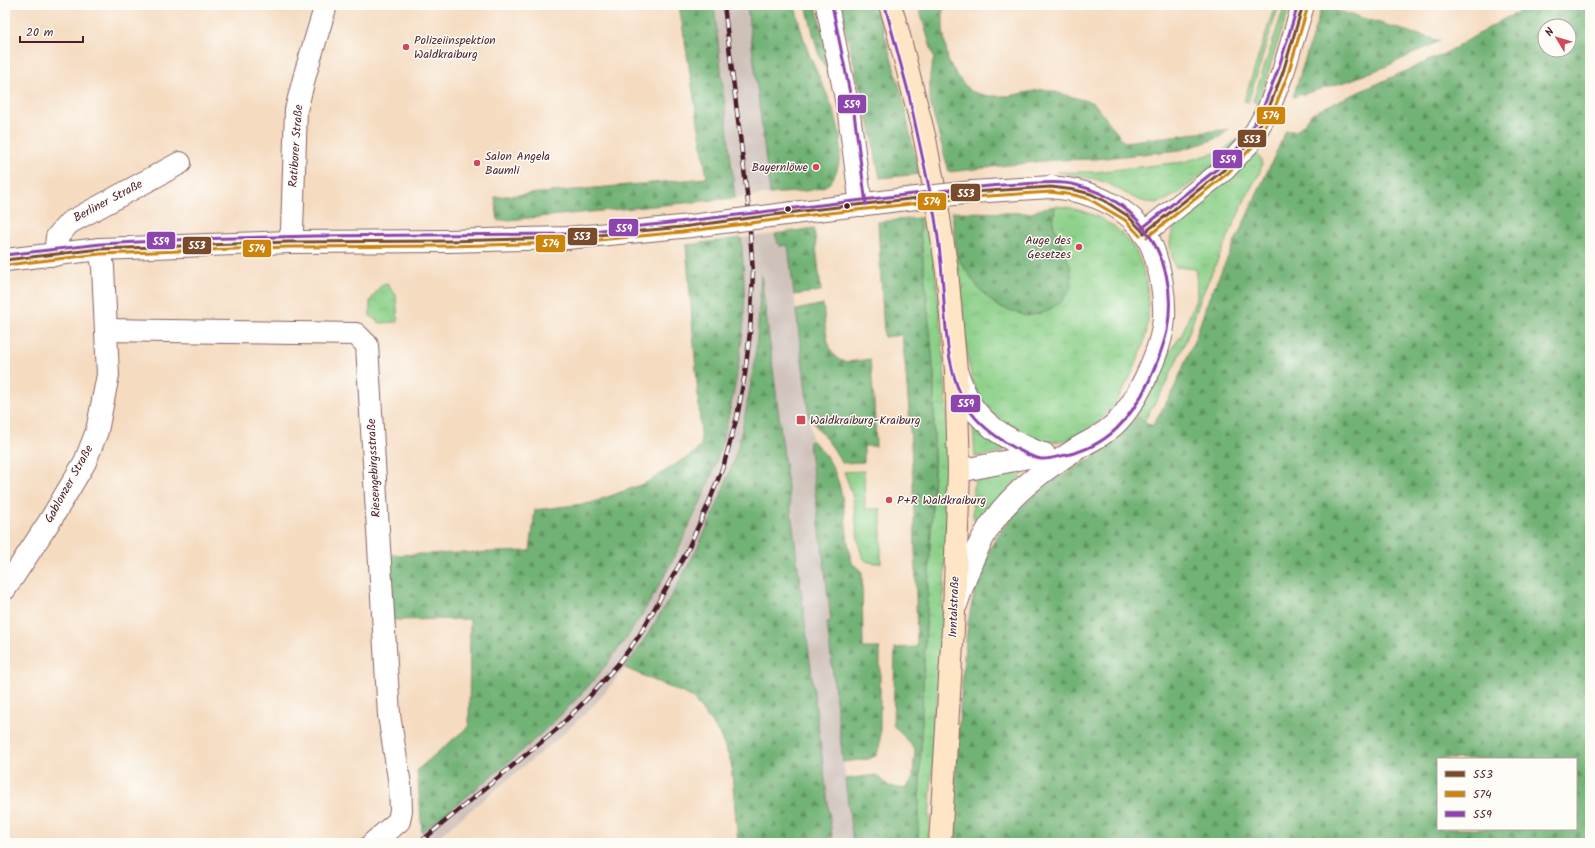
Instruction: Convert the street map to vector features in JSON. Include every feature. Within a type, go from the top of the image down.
[{"type":"main road","name":"Inntalstraße","points":[[890,5],[925,139],[936,198],[947,271],[956,371],[959,471],[954,612],[940,843]]},
{"type":"street","name":"Ratiborer Straße","points":[[289,242],[292,230],[296,110],[326,5]]},
{"type":"street","points":[[827,5],[849,114],[861,205]]},
{"type":"street","points":[[1144,233],[1225,170],[1250,142],[1268,110],[1283,72],[1303,5]]},
{"type":"street","name":"Berliner Straße","points":[[56,255],[56,237],[68,223],[180,163]]},
{"type":"street","points":[[5,260],[100,249],[289,242],[448,241],[567,238],[691,226],[812,210],[973,192],[1051,187],[1091,194],[1117,207],[1128,216],[1144,233],[1153,248],[1159,265],[1162,283],[1164,318],[1161,336],[1149,369],[1132,401],[1111,428],[1096,439],[1059,460],[1025,487],[994,520],[981,542],[968,571],[954,612]]},
{"type":"street","name":"Gablonzer Straße","points":[[5,590],[81,469],[97,431],[108,374],[103,267],[100,249]]},
{"type":"street","name":"Riesengebirgsstraße","points":[[106,330],[356,334],[367,345],[389,715],[400,785],[401,810],[399,821],[373,843]]},
{"type":"street","points":[[956,371],[965,394],[980,416],[1009,440],[1042,454]]},
{"type":"street","points":[[959,471],[1080,447]]},
{"type":"shaded area","points":[[714,5],[747,5],[770,194],[735,198]]},
{"type":"shaded area","points":[[775,234],[779,246],[788,245],[811,429],[812,441],[809,442],[831,621],[827,622],[853,843],[833,843],[761,277],[758,332],[753,376],[744,419],[731,466],[716,508],[694,555],[670,598],[646,638],[625,668],[596,703],[562,735],[432,842],[422,832],[473,791],[551,724],[583,692],[611,660],[631,632],[679,549],[701,502],[716,461],[730,414],[743,329],[744,274],[741,238]]},
{"type":"green space","points":[[679,5],[714,5],[735,198],[498,221],[495,197],[707,178]]},
{"type":"green space","points":[[747,5],[795,5],[800,26],[812,61],[835,114],[841,142],[837,170],[830,182],[821,188],[807,191],[770,194]]},
{"type":"green space","points":[[806,5],[816,5],[835,86],[818,53]]},
{"type":"green space","points":[[839,5],[876,5],[902,95],[919,174],[880,178],[869,124]]},
{"type":"green space","points":[[918,5],[943,5],[943,31],[948,60],[957,76],[970,91],[988,96],[1009,96],[1044,89],[1094,103],[1124,142],[1229,129],[1220,137],[1180,150],[1096,159],[1052,160],[949,172],[930,103],[930,74],[934,58]]},
{"type":"green space","points":[[1275,5],[1279,5],[1248,102],[1244,101]]},
{"type":"green space","points":[[1285,5],[1290,5],[1258,103],[1253,101]]},
{"type":"green space","points":[[1534,5],[1590,5],[1590,843],[951,843],[964,654],[972,600],[980,574],[990,550],[1003,527],[1021,507],[1042,489],[1110,445],[1124,432],[1137,416],[1152,426],[1173,391],[1194,341],[1209,298],[1286,131],[1296,131],[1305,123],[1312,113],[1446,53],[1504,19]]},
{"type":"green space","points":[[1322,6],[1440,41],[1387,66],[1348,81],[1293,97]]},
{"type":"green space","points":[[1236,140],[1238,141],[1222,160],[1177,194],[1157,203],[1136,199],[1107,183],[1094,179],[1056,172],[1094,172],[1183,162],[1222,151]]},
{"type":"green space","points":[[1255,151],[1261,159],[1262,165],[1259,174],[1246,197],[1202,295],[1187,338],[1165,386],[1144,421],[1137,416],[1152,389],[1166,356],[1181,336],[1197,297],[1196,269],[1175,267],[1170,246],[1171,235],[1182,216]]},
{"type":"green space","points":[[1055,206],[1076,209],[1097,217],[1116,228],[1124,236],[1137,253],[1145,275],[1149,312],[1146,334],[1131,376],[1123,390],[1104,416],[1094,426],[1078,436],[1062,441],[1041,442],[1035,441],[1010,430],[996,419],[979,397],[971,376],[968,360],[956,255],[967,272],[1059,240],[1053,224]]},
{"type":"green space","points":[[1055,206],[1053,224],[1070,265],[1072,286],[1062,301],[1046,312],[1027,316],[997,306],[979,289],[956,255],[952,212],[1032,213],[1043,208]]},
{"type":"green space","points":[[928,216],[945,375],[948,471],[943,610],[928,843],[918,843],[923,684],[934,471],[934,375],[919,218]]},
{"type":"green space","points":[[919,218],[934,375],[934,471],[923,684],[918,843],[853,843],[845,779],[876,775],[889,786],[905,789],[913,778],[915,749],[893,725],[895,648],[917,647],[916,569],[909,413],[902,335],[884,337],[878,222]]},
{"type":"green space","points":[[814,228],[821,291],[794,295],[788,245],[779,246],[775,234]]},
{"type":"green space","points":[[741,238],[744,284],[744,319],[739,363],[730,412],[722,443],[708,483],[669,568],[644,612],[630,633],[600,673],[583,692],[525,748],[422,832],[417,770],[469,726],[470,619],[390,620],[389,555],[530,551],[535,510],[591,503],[646,483],[694,453],[701,445],[701,433],[686,245]]},
{"type":"green space","points":[[761,274],[833,843],[738,843],[731,762],[719,733],[692,697],[625,668],[656,621],[685,572],[710,521],[731,468],[738,446],[754,363]]},
{"type":"green space","points":[[382,284],[387,284],[396,295],[398,322],[380,323],[370,316],[370,301]]},
{"type":"green space","points":[[823,304],[825,327],[829,345],[836,358],[849,362],[870,359],[876,446],[864,446],[864,462],[842,463],[833,448],[809,417],[796,310]]},
{"type":"green space","points":[[975,425],[1003,447],[1003,452],[975,457],[973,429]]},
{"type":"green space","points":[[812,441],[823,452],[832,465],[838,479],[842,494],[850,556],[852,563],[862,572],[863,648],[880,648],[880,743],[877,755],[869,759],[843,762],[827,622],[831,621],[809,442]]},
{"type":"green space","points":[[1021,469],[1023,474],[980,523],[975,521],[973,517],[972,502],[973,490],[979,477]]},
{"type":"green space","points":[[864,471],[865,509],[881,509],[881,563],[866,561],[860,550],[852,495],[844,472]]},
{"type":"railway","points":[[419,843],[557,729],[589,697],[619,663],[639,636],[686,553],[708,505],[724,464],[737,417],[745,374],[750,332],[753,273],[748,202],[724,5]]},
{"type":"transit line","name":"559","points":[[832,5],[854,113],[866,204]]},
{"type":"transit line","name":"559","points":[[1141,229],[1222,165],[1246,139],[1263,108],[1278,70],[1298,5]]},
{"type":"transit line","name":"553","points":[[1144,233],[1225,169],[1250,142],[1268,110],[1283,72],[1303,5]]},
{"type":"transit line","name":"559","points":[[5,255],[101,244],[194,239],[314,236],[561,234],[661,224],[930,192],[908,91],[885,6]]},
{"type":"transit line","name":"574","points":[[1147,237],[1228,173],[1254,145],[1273,112],[1288,74],[1308,6]]},
{"type":"transit line","name":"559","points":[[932,202],[939,248],[950,361],[954,378],[960,393],[972,414],[989,431],[1002,440],[1028,455],[1041,459],[1081,451],[1106,438],[1126,419],[1142,395],[1157,363],[1167,331],[1169,306],[1167,282],[1161,259],[1152,239],[1138,221],[1121,205],[1100,193],[1076,185],[1063,183],[1043,183],[940,191]]},
{"type":"transit line","name":"553","points":[[5,260],[100,249],[289,242],[448,241],[567,238],[682,227],[811,210],[973,192],[1051,187],[1091,194],[1128,216],[1144,233]]},
{"type":"transit line","name":"574","points":[[6,265],[100,254],[289,247],[448,246],[567,243],[682,232],[812,215],[973,197],[1051,192],[1074,195],[1089,199],[1125,220],[1140,236]]},
{"type":"place","name":"Polizeiinspektion Waldkraiburg","points":[[406,47]]},
{"type":"place","name":"Salon Angela Baumli","points":[[477,163]]},
{"type":"place","name":"Bayernlöwe","points":[[816,167]]},
{"type":"place","name":"Auge des Gesetzes","points":[[1079,247]]},
{"type":"place","name":"Waldkraiburg-Kraiburg","points":[[801,420]]},
{"type":"place","name":"P+R Waldkraiburg","points":[[889,500]]}]
